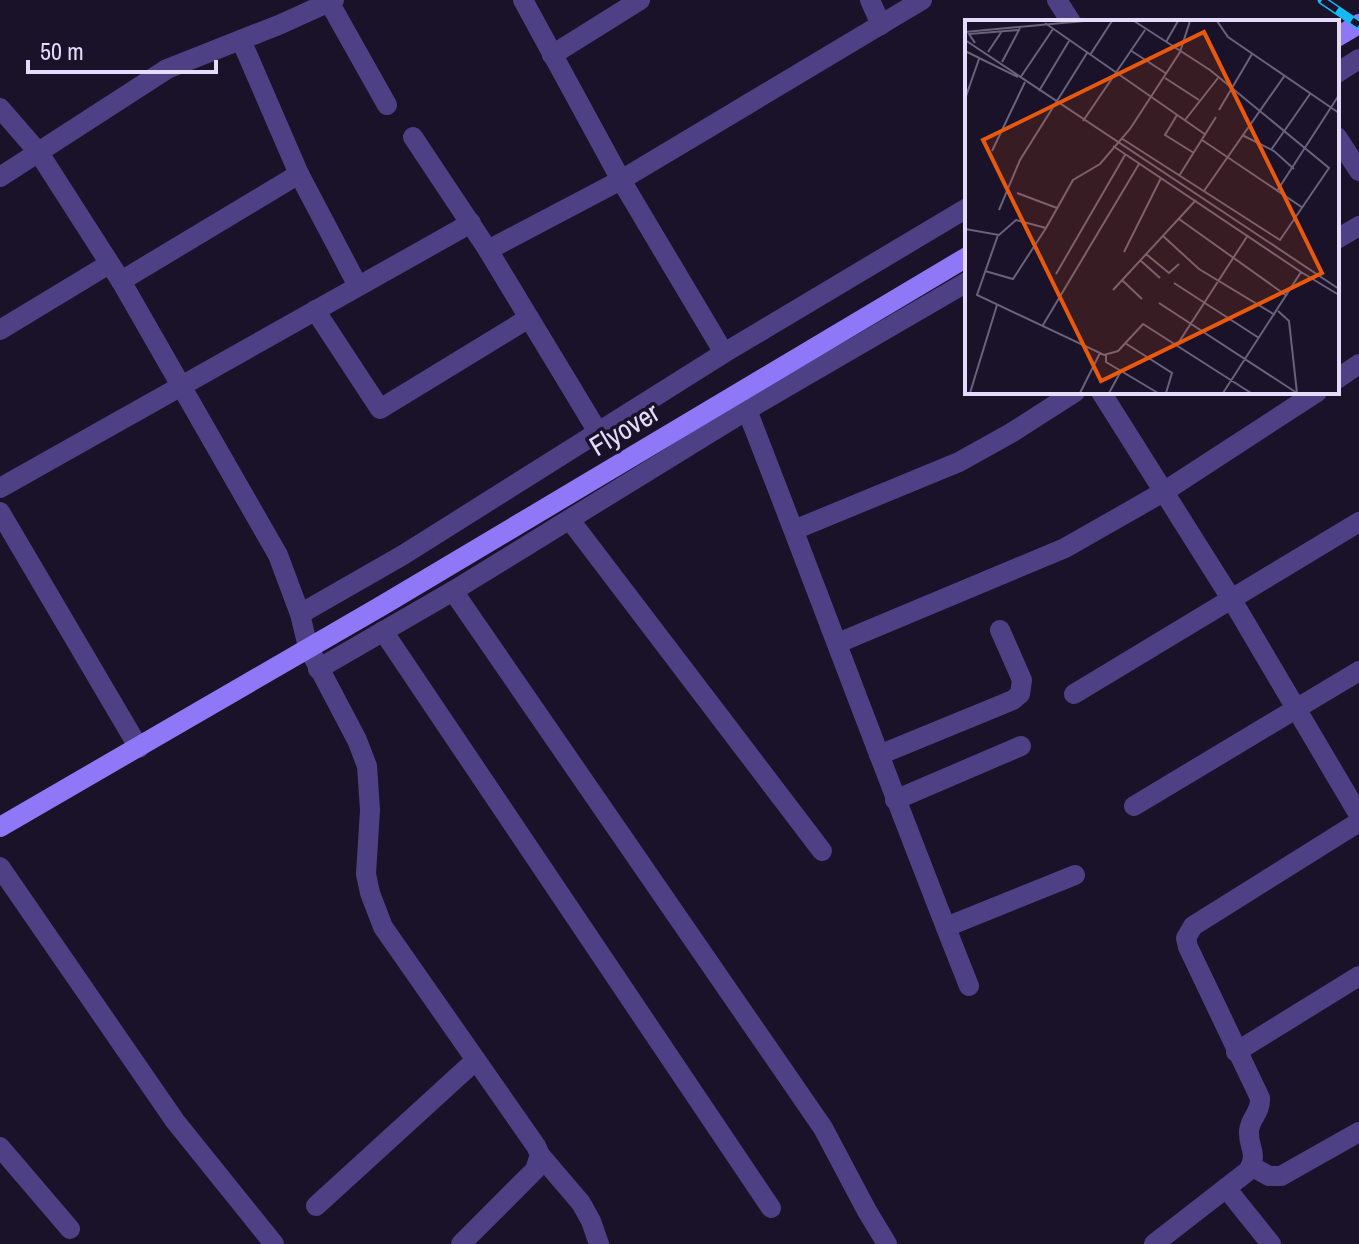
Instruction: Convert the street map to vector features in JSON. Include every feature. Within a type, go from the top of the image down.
[{"type":"main road","points":[[1339,36],[1359,24]]},
{"type":"main road","name":"Flyover","points":[[0,827],[383,605],[965,258]]},
{"type":"street","points":[[523,0],[621,180],[724,353]]},
{"type":"street","points":[[552,55],[640,0]]},
{"type":"street","points":[[870,0],[881,25]]},
{"type":"street","points":[[488,250],[621,180],[922,0]]},
{"type":"street","points":[[1057,0],[1070,20]]},
{"type":"street","points":[[0,177],[146,80],[184,60],[241,40],[331,1],[387,105]]},
{"type":"street","points":[[241,40],[299,174],[358,286]]},
{"type":"street","points":[[1339,72],[1359,59]]},
{"type":"street","points":[[0,108],[39,153],[115,273],[278,555],[300,614],[308,647],[357,740],[367,766],[370,810],[366,874],[383,927],[540,1155],[581,1203],[599,1244]]},
{"type":"street","points":[[413,137],[488,250],[598,432]]},
{"type":"street","points":[[1339,140],[1359,171]]},
{"type":"street","points":[[0,330],[115,273],[299,174]]},
{"type":"street","points":[[300,614],[403,555],[724,353],[965,209]]},
{"type":"street","points":[[0,488],[471,223]]},
{"type":"street","points":[[1339,238],[1359,226]]},
{"type":"street","points":[[318,669],[453,591],[747,410],[965,283]]},
{"type":"street","points":[[315,310],[380,409],[529,318]]},
{"type":"street","points":[[1339,378],[1359,364]]},
{"type":"street","points":[[794,530],[959,462],[1072,394]]},
{"type":"street","points":[[1102,394],[1232,600],[1359,815]]},
{"type":"street","points":[[838,643],[1065,548],[1165,491],[1314,394]]},
{"type":"street","points":[[747,410],[969,986]]},
{"type":"street","points":[[0,512],[139,748]]},
{"type":"street","points":[[570,520],[822,851]]},
{"type":"street","points":[[1074,694],[1359,522]]},
{"type":"street","points":[[453,591],[823,1128],[887,1244]]},
{"type":"street","points":[[879,755],[1013,700],[1020,694],[1022,680],[1000,630]]},
{"type":"street","points":[[383,631],[771,1208]]},
{"type":"street","points":[[1134,806],[1359,671]]},
{"type":"street","points":[[895,800],[1021,746]]},
{"type":"street","points":[[1154,1244],[1226,1188],[1251,1166],[1254,1159],[1249,1132],[1251,1123],[1259,1113],[1260,1098],[1188,947],[1188,932],[1359,822]]},
{"type":"street","points":[[0,867],[175,1121],[274,1244]]},
{"type":"street","points":[[946,927],[1075,875]]},
{"type":"street","points":[[1236,1052],[1359,976]]},
{"type":"street","points":[[316,1206],[476,1060]]},
{"type":"street","points":[[1251,1166],[1269,1176],[1281,1176],[1358,1134]]},
{"type":"street","points":[[0,1147],[70,1229]]},
{"type":"street","points":[[461,1244],[535,1170],[540,1155]]},
{"type":"street","points":[[1226,1188],[1271,1244]]},
{"type":"railway","points":[[1322,0],[1359,25]]}]
